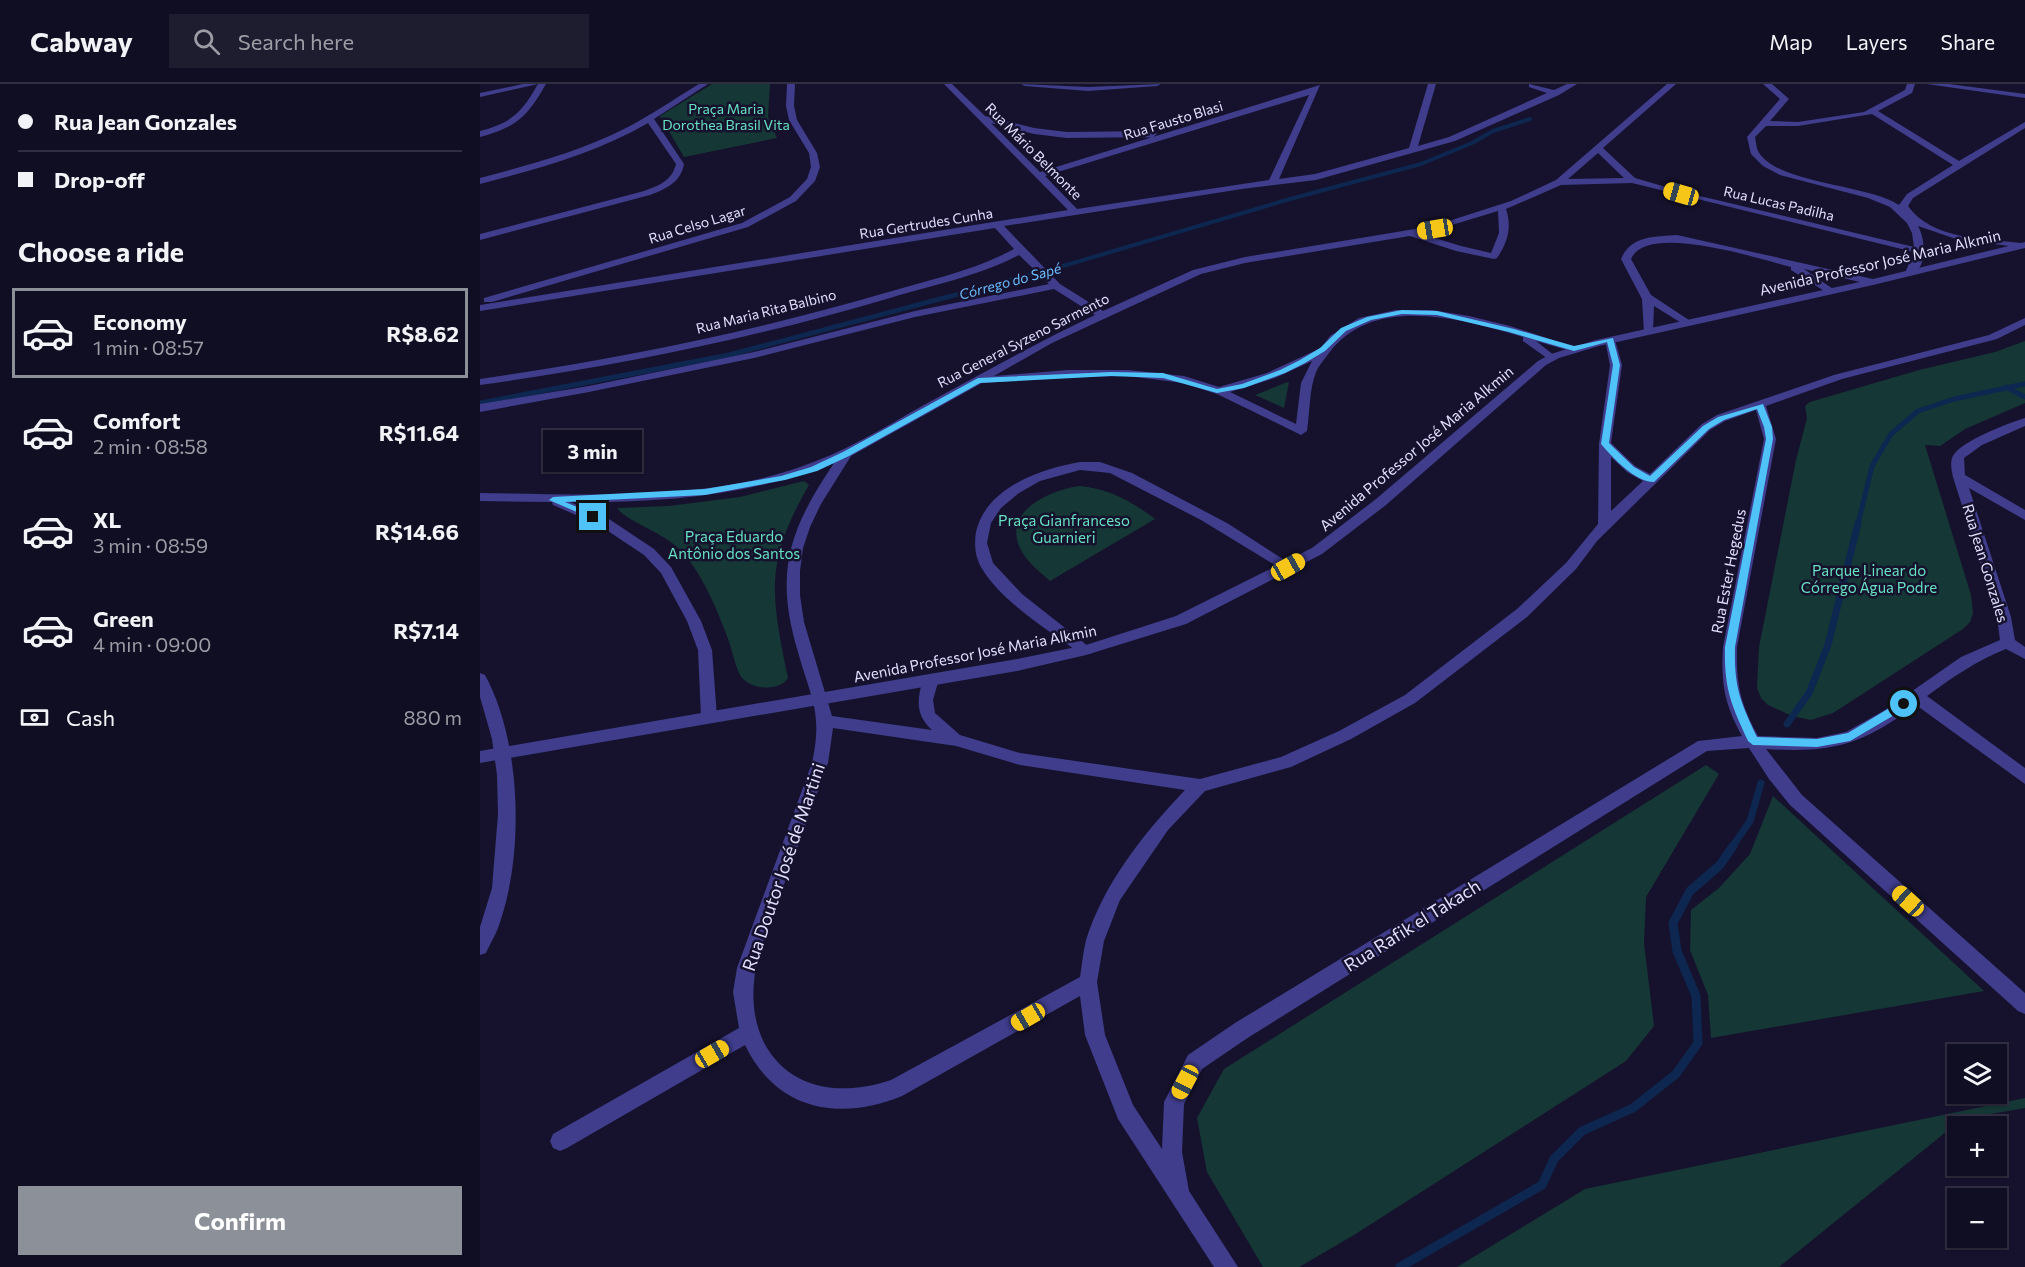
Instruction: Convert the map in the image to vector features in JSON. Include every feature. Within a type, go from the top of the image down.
[{"type":"street","points":[[480,95],[534,84]]},
{"type":"street","points":[[480,134],[508,126],[521,118],[542,84]]},
{"type":"street","points":[[480,181],[592,147],[649,118],[704,84]]},
{"type":"street","name":"Rua Celso Lagar","points":[[480,302],[746,225],[795,198],[811,180],[816,164],[811,148],[792,118],[789,103],[792,84]]},
{"type":"street","name":"Rua Mário Belmonte","points":[[948,84],[1075,212]]},
{"type":"street","points":[[1025,84],[1076,89],[1123,88],[1157,84]]},
{"type":"street","points":[[1413,150],[1432,84]]},
{"type":"street","points":[[1532,104],[1530,90],[1532,84],[1556,93]]},
{"type":"street","name":"Rua Gertrudes Cunha","points":[[480,308],[1075,212],[1316,177],[1452,139],[1573,84]]},
{"type":"street","name":"Rua General Syzeno Sarmento","points":[[480,497],[553,500],[668,495],[716,490],[782,478],[814,469],[846,454],[1048,341],[1197,272],[1221,265],[1435,229],[1501,208],[1559,182],[1672,84]]},
{"type":"street","points":[[1767,84],[1785,99],[1754,131],[1750,142],[1765,163],[1796,178],[1882,199],[1908,216],[1946,234],[2023,246]]},
{"type":"street","points":[[1763,123],[1798,124],[1872,111],[1909,91],[1911,84]]},
{"type":"street","points":[[1931,84],[2025,96]]},
{"type":"street","points":[[1273,182],[1316,88]]},
{"type":"street","name":"Rua Fausto Blasi","points":[[1040,175],[1316,88]]},
{"type":"street","points":[[1872,111],[1959,165]]},
{"type":"street","points":[[480,237],[647,193],[668,183],[675,177],[680,164],[649,118]]},
{"type":"street","points":[[981,118],[1034,131],[1067,135],[1173,134]]},
{"type":"street","points":[[1910,273],[1920,250],[1919,236],[1903,206],[1910,196],[2025,124]]},
{"type":"street","name":"Rua Lucas Padilha","points":[[1598,147],[1632,180]]},
{"type":"street","name":"Rua Lucas Padilha","points":[[1559,182],[1632,180],[1681,194],[1920,250]]},
{"type":"street","name":"Rua General Syzeno Sarmento","points":[[1410,233],[1459,249],[1494,256],[1502,246],[1505,229],[1501,208]]},
{"type":"street","points":[[998,225],[1052,283],[1102,315]]},
{"type":"street","points":[[1648,331],[1651,309],[1649,298],[1626,259],[1636,244],[1648,240],[1688,239],[1874,282]]},
{"type":"street","name":"Avenida Professor José Maria Alkmin","points":[[480,757],[931,680],[1086,650],[1180,620],[1317,551],[1369,512],[1551,358],[1574,349],[1610,340],[1874,282],[2023,246]]},
{"type":"street","name":"Rua Maria Rita Balbino","points":[[480,382],[549,373],[631,358],[758,330],[885,296],[986,265],[1020,250]]},
{"type":"street","points":[[1785,263],[1829,291]]},
{"type":"street","points":[[580,273],[584,293]]},
{"type":"street","points":[[480,408],[589,389],[754,355],[915,314],[1052,283]]},
{"type":"street","points":[[1649,298],[1687,322]]},
{"type":"street","points":[[1217,391],[1244,386],[1283,372],[1323,349],[1349,326],[1369,318],[1402,312],[1437,313],[1511,330],[1574,349]]},
{"type":"street","points":[[827,721],[956,740],[1020,759],[1200,786],[1285,762],[1346,735],[1410,699],[1522,613],[1571,566],[1605,525],[1706,427],[1721,418],[1838,376],[1993,337],[2025,321]]},
{"type":"street","points":[[1511,330],[1532,342],[1551,358]]},
{"type":"street","points":[[1605,525],[1605,444],[1616,365],[1610,340]]},
{"type":"street","points":[[978,380],[1072,374],[1163,375],[1217,391],[1301,431],[1310,371],[1323,349]]},
{"type":"street","name":"Rua Ester Hegedus","points":[[1760,405],[1770,439],[1730,647],[1729,676],[1736,702],[1753,741],[1775,778],[1796,800],[2025,1005]]},
{"type":"street","points":[[2025,422],[1962,453],[1958,458],[1959,477],[2025,516]]},
{"type":"street","points":[[1605,444],[1626,465],[1651,480]]},
{"type":"street","name":"Rua Doutor José de Martini","points":[[846,454],[824,486],[809,515],[793,558],[795,610],[805,652],[823,699],[827,721],[826,740],[820,763],[753,947],[744,979],[743,1002],[750,1032],[759,1053],[784,1082],[813,1097],[841,1101],[865,1100],[895,1089],[1088,982]]},
{"type":"street","points":[[1086,650],[1003,584],[987,566],[981,552],[980,537],[984,523],[992,510],[1015,490],[1044,475],[1063,468],[1083,465],[1110,469],[1191,508],[1288,567]]},
{"type":"street","name":"Rua Jean Gonzales","points":[[1753,741],[1817,743],[1850,737],[1894,712],[1988,648],[2008,643],[2004,617],[1959,477]]},
{"type":"street","points":[[553,500],[604,522],[649,552],[666,570],[694,621],[705,650],[709,717]]},
{"type":"street","points":[[2008,643],[2025,654]]},
{"type":"street","points":[[931,680],[924,700],[924,710],[928,719],[956,740]]},
{"type":"street","points":[[480,948],[497,904],[505,867],[503,753],[482,692]]},
{"type":"street","points":[[1915,696],[2025,777]]},
{"type":"street","name":"Rua Rafik el Takach","points":[[1179,1193],[1172,1152],[1174,1102],[1195,1062],[1691,752],[1715,742],[1753,741]]},
{"type":"street","points":[[1200,786],[1162,825],[1113,896],[1095,941],[1088,982],[1095,1035],[1121,1102],[1227,1267]]},
{"type":"street","points":[[560,1141],[750,1032]]},
{"type":"green space","name":"Praça Maria Dorothea Brasil Vita","points":[[712,84],[770,84],[768,117],[777,138],[684,157],[660,116]]},
{"type":"green space","name":"Parque Linear do Córrego Água Podre","points":[[2025,341],[2025,403],[1965,429],[1940,446],[1925,445],[1971,595],[1973,613],[1970,622],[1963,629],[1833,713],[1811,720],[1792,716],[1768,705],[1761,698],[1757,688],[1759,647],[1796,460],[1807,418],[1805,406],[1810,402],[1919,370],[1995,352]]},
{"type":"green space","points":[[1289,382],[1284,408],[1255,395],[1285,383]]},
{"type":"green space","name":"Praça Eduardo Antônio dos Santos","points":[[804,481],[809,485],[784,536],[775,579],[775,601],[788,678],[778,686],[757,686],[750,684],[740,675],[713,602],[689,560],[674,544],[629,518],[617,508],[669,506],[740,497]]},
{"type":"green space","name":"Praça Gianfranceso Guarnieri","points":[[1079,486],[1090,487],[1120,497],[1155,519],[1050,581],[1030,563],[1021,550],[1016,537],[1017,525],[1022,514],[1042,498]]},
{"type":"green space","points":[[1706,765],[1719,774],[1646,897],[1644,943],[1654,1026],[1626,1061],[1354,1235],[1299,1267],[1263,1267],[1207,1172],[1197,1118],[1224,1069]]},
{"type":"green space","points":[[1773,796],[1984,991],[1711,1038],[1708,995],[1690,950],[1691,910],[1719,888],[1750,854]]},
{"type":"green space","points":[[2025,1098],[2025,1108],[1979,1116],[1947,1116],[1947,1131],[1779,1267],[1457,1267],[1585,1189],[1996,1104],[2007,1104],[2007,1102]]},
{"type":"waterway","name":"Córrego do Sapé","points":[[1029,276],[1290,199],[1421,164],[1472,143],[1493,131],[1530,119]]},
{"type":"waterway","name":"Córrego do Sapé","points":[[480,403],[729,355],[1034,274]]},
{"type":"waterway","points":[[2007,388],[2025,384]]},
{"type":"waterway","points":[[1858,524],[1872,466],[1891,434],[1918,411],[1954,399],[2007,388]]},
{"type":"waterway","points":[[2007,388],[2025,397]]},
{"type":"waterway","points":[[1787,724],[1809,693],[1828,645],[1858,523]]},
{"type":"waterway","points":[[1732,847],[1750,821],[1761,783]]},
{"type":"waterway","points":[[1400,1267],[1542,1185],[1554,1159],[1582,1131],[1633,1108],[1676,1074],[1698,1043],[1696,996],[1677,951],[1673,923],[1690,891],[1720,865],[1733,846]]},
{"type":"route","points":[[593,517],[553,500],[705,492],[746,486],[814,469],[846,454],[978,380],[1072,374],[1163,375],[1217,391],[1244,386],[1283,372],[1323,349],[1330,340],[1349,326],[1369,318],[1402,312],[1459,316],[1574,349],[1610,340],[1616,365],[1605,444],[1631,469],[1651,480],[1706,427],[1721,418],[1760,405],[1770,439],[1730,647],[1729,676],[1731,689],[1753,741],[1817,743],[1834,741],[1850,737],[1904,704]]}]
